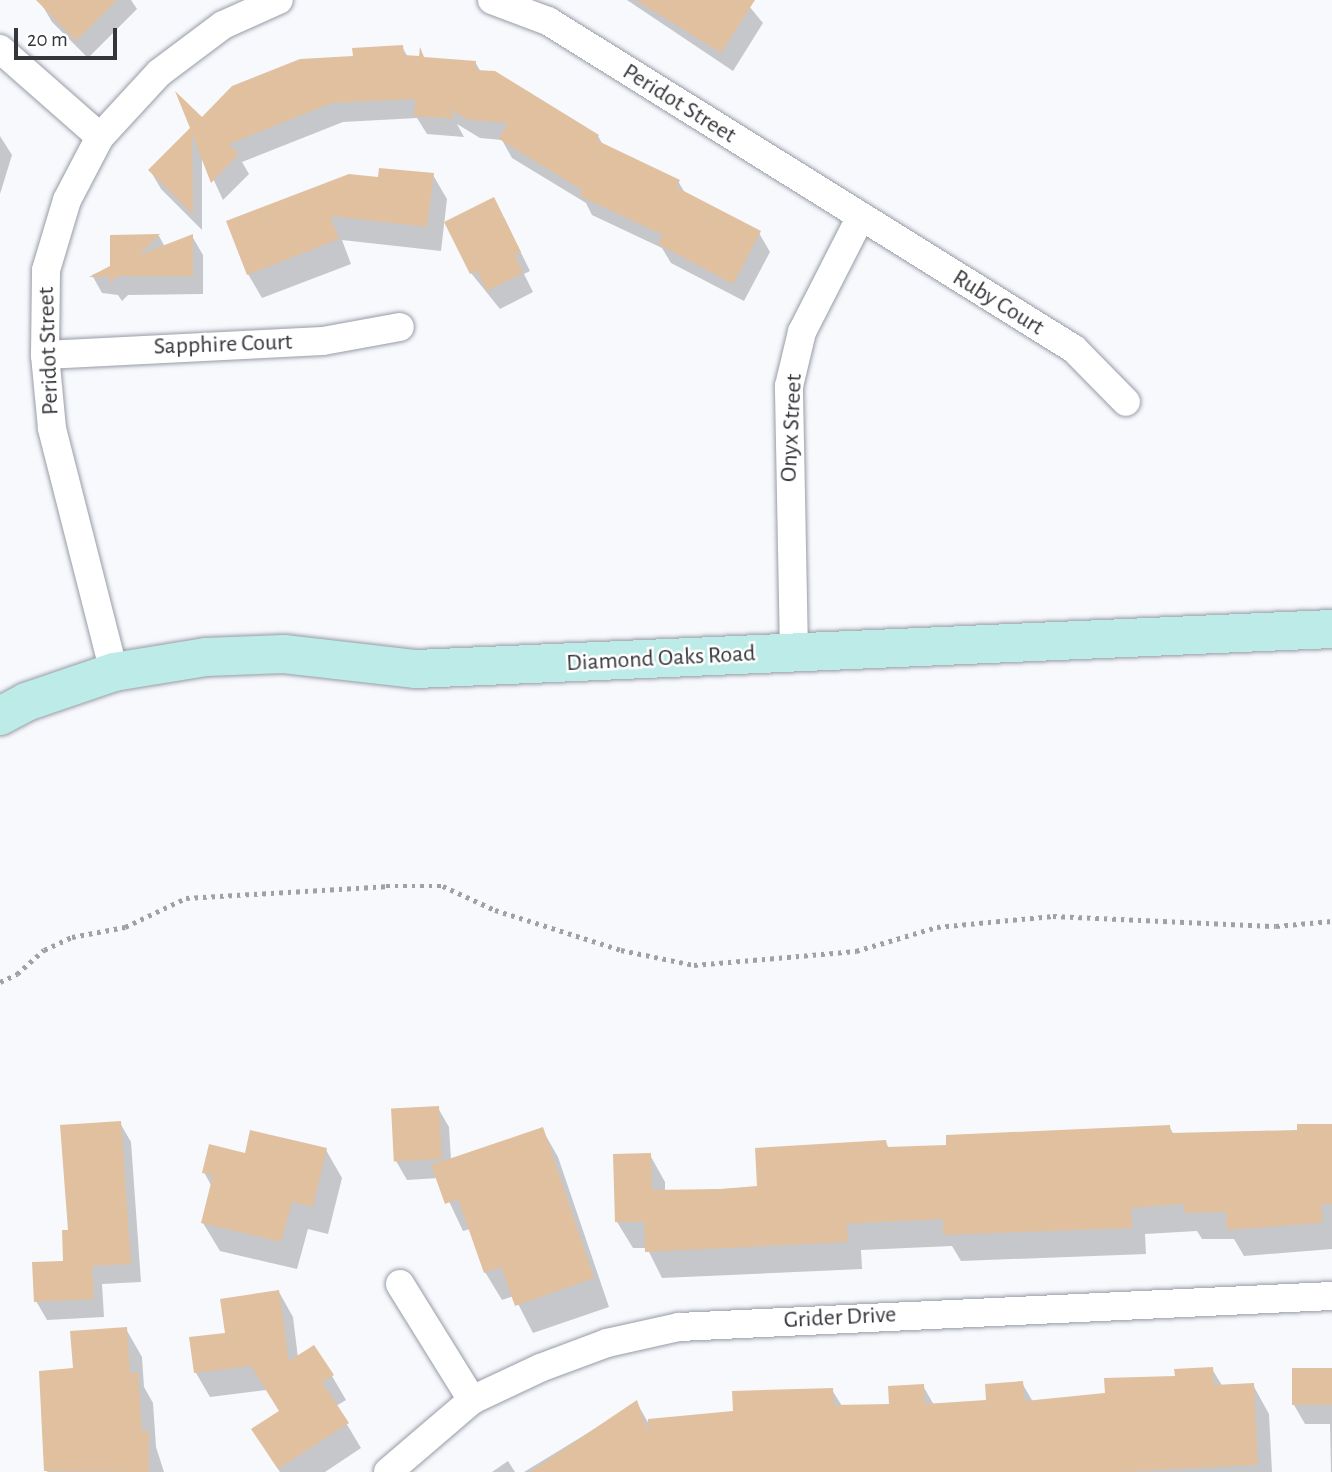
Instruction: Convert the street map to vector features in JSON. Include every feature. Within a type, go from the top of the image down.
[{"type":"street","name":"Peridot Street","points":[[114,672],[52,428],[45,355],[46,270],[67,200],[100,137],[159,73],[223,24],[279,0]]},
{"type":"street","name":"Peridot Street","points":[[492,0],[548,21],[860,218]]},
{"type":"street","points":[[0,49],[100,137]]},
{"type":"street","name":"Ruby Court","points":[[860,218],[1074,349],[1126,402]]},
{"type":"street","name":"Onyx Street","points":[[794,652],[789,386],[802,332],[860,218]]},
{"type":"street","name":"Sapphire Court","points":[[45,355],[323,341],[400,327]]},
{"type":"street","name":"Diamond Oaks Road","points":[[0,716],[26,702],[114,672],[206,657],[271,655],[416,669],[1332,629]]},
{"type":"street","points":[[400,1284],[472,1400]]},
{"type":"street","name":"Grider Drive","points":[[388,1472],[472,1400],[607,1343],[680,1327],[1332,1296]]},
{"type":"path","points":[[0,982],[44,950],[72,937],[125,928],[187,898],[386,886],[443,886],[495,910],[621,950],[694,965],[856,951],[937,927],[1053,916],[1276,926],[1332,921]]},
{"type":"building","points":[[36,0],[117,0],[76,41]]},
{"type":"building","points":[[636,0],[755,0],[721,53]]},
{"type":"building","points":[[403,45],[404,55],[419,56],[420,47],[424,57],[476,61],[476,70],[495,71],[599,135],[596,140],[680,180],[676,187],[761,231],[733,284],[658,244],[663,235],[580,196],[582,190],[499,139],[508,123],[468,120],[450,109],[455,119],[414,116],[415,99],[332,103],[229,144],[239,154],[211,183],[192,134],[193,214],[148,170],[190,128],[175,91],[202,117],[232,86],[300,59],[353,56],[352,48]]},
{"type":"building","points":[[379,168],[434,173],[427,227],[330,216],[339,239],[247,275],[226,221],[349,174],[378,177]]},
{"type":"building","points":[[494,197],[521,252],[515,255],[523,273],[487,291],[477,271],[470,274],[444,222]]},
{"type":"building","points":[[160,234],[139,255],[193,234],[193,276],[117,276],[110,284],[110,277],[89,277],[110,266],[110,235]]},
{"type":"building","points":[[439,1106],[442,1159],[394,1161],[391,1109]]},
{"type":"building","points":[[121,1121],[131,1264],[92,1266],[94,1299],[34,1302],[32,1262],[63,1261],[62,1230],[68,1230],[60,1125]]},
{"type":"building","points":[[1297,1124],[1332,1124],[1332,1204],[1322,1204],[1322,1223],[1227,1230],[1226,1212],[1185,1213],[1184,1204],[1131,1208],[1132,1228],[943,1235],[943,1219],[847,1224],[848,1242],[645,1252],[644,1222],[615,1222],[613,1154],[651,1153],[652,1190],[721,1189],[757,1186],[755,1148],[886,1140],[887,1147],[946,1145],[946,1135],[1170,1125],[1171,1133],[1297,1130]]},
{"type":"building","points":[[543,1127],[594,1278],[515,1306],[501,1267],[484,1273],[458,1199],[445,1204],[431,1165]]},
{"type":"building","points":[[250,1130],[327,1148],[313,1207],[292,1202],[281,1242],[201,1223],[213,1175],[202,1173],[209,1144],[245,1153]]},
{"type":"building","points":[[279,1290],[289,1361],[314,1345],[334,1375],[322,1382],[349,1423],[278,1469],[251,1429],[279,1411],[251,1366],[194,1373],[189,1337],[225,1333],[220,1299]]},
{"type":"building","points":[[127,1327],[130,1373],[138,1372],[142,1431],[149,1431],[149,1472],[44,1471],[39,1371],[73,1368],[70,1331]]},
{"type":"building","points":[[1213,1367],[1214,1385],[1254,1383],[1258,1465],[1121,1472],[530,1472],[637,1400],[648,1433],[648,1419],[733,1411],[732,1391],[833,1388],[834,1405],[889,1404],[888,1386],[924,1384],[925,1404],[986,1400],[985,1384],[1023,1381],[1025,1401],[1105,1393],[1104,1378],[1175,1376],[1174,1369]]},
{"type":"building","points":[[1292,1368],[1332,1368],[1332,1405],[1292,1405]]}]
